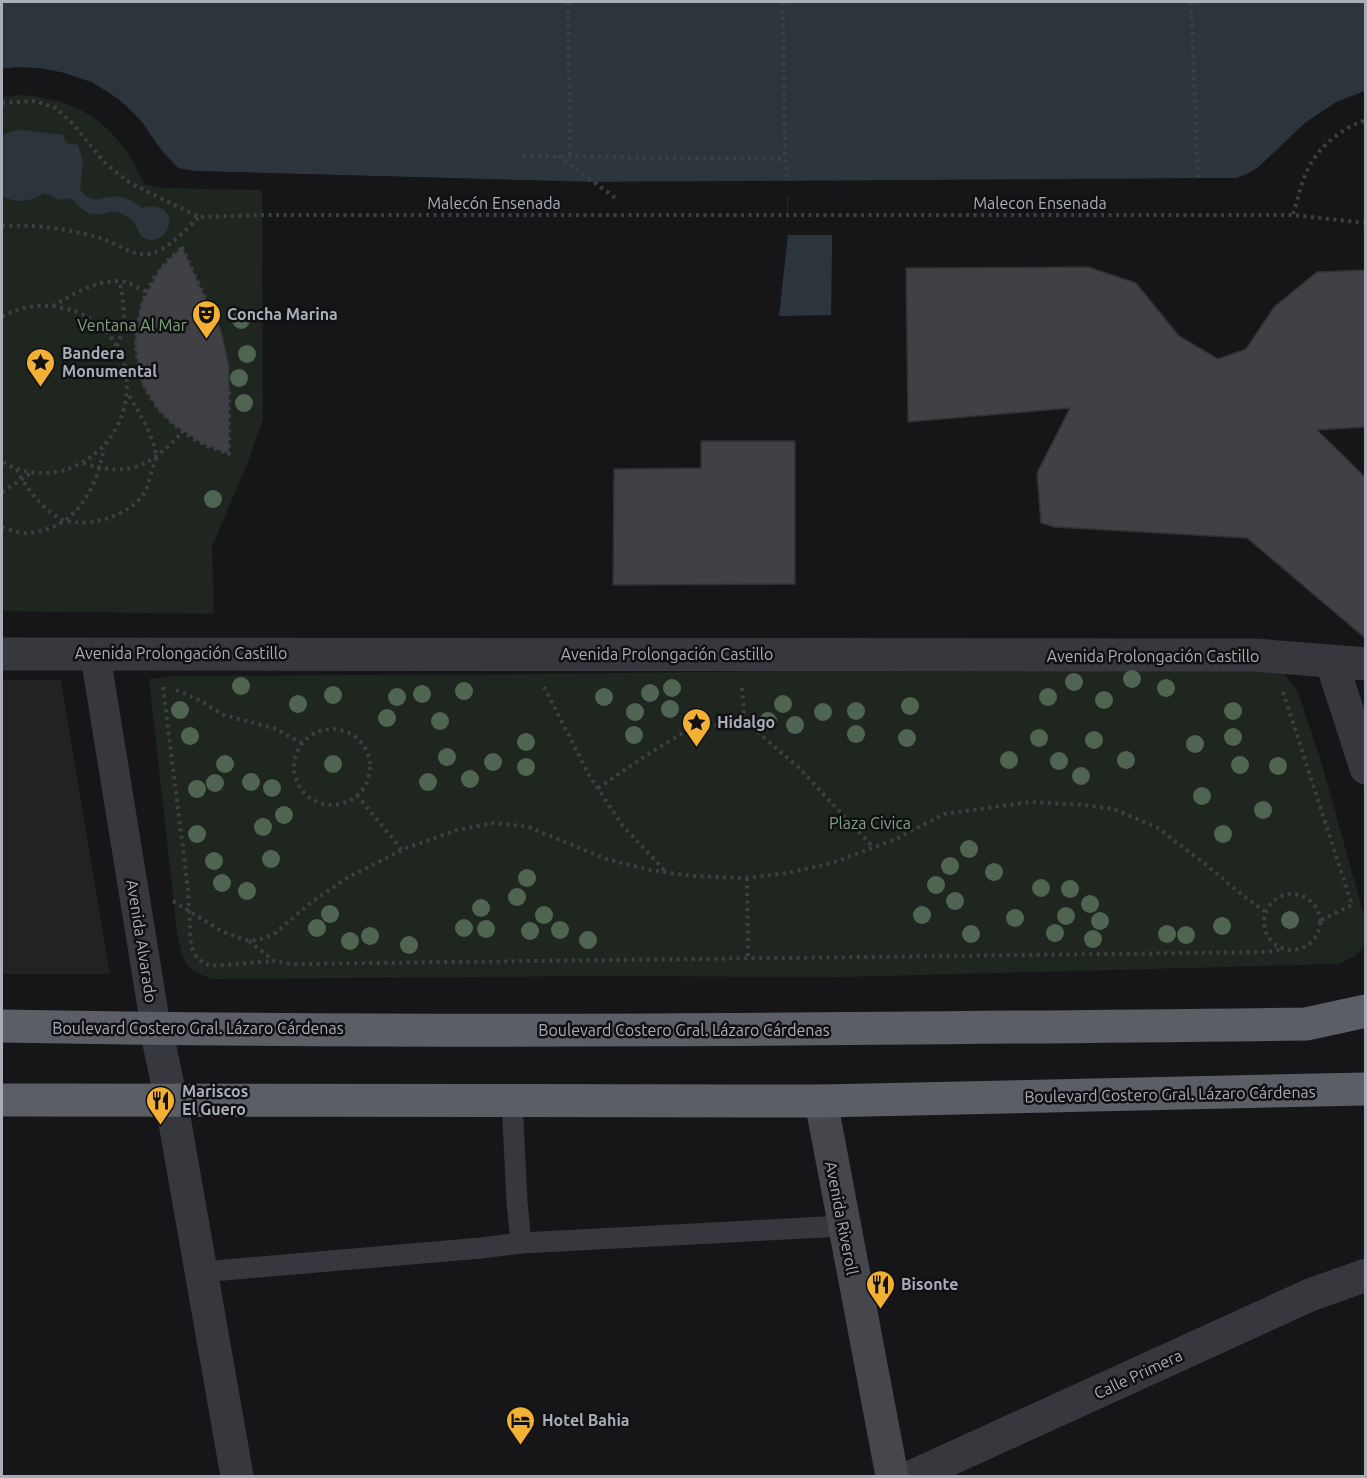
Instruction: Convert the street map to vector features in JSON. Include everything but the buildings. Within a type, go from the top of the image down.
[{"type":"highway","name":"Boulevard Costero Gral. Lázaro Cárdenas","points":[[2,1026],[156,1029],[800,1030],[1306,1024],[1365,1011]]},
{"type":"highway","name":"Boulevard Costero Gral. Lázaro Cárdenas","points":[[2,1100],[821,1101],[1365,1089]]},
{"type":"main road","name":"Avenida Riveroll","points":[[821,1101],[892,1476]]},
{"type":"street","name":"Avenida Alvarado","points":[[95,653],[156,1029],[171,1100],[237,1476]]},
{"type":"street","name":"Avenida Prolongación Castillo","points":[[2,654],[1255,655],[1365,664]]},
{"type":"street","points":[[1332,663],[1365,768]]},
{"type":"street","name":"Calle Primera","points":[[913,1476],[1310,1295],[1365,1275]]},
{"type":"lane","points":[[512,1100],[521,1243]]},
{"type":"lane","points":[[201,1272],[521,1243],[843,1226]]},
{"type":"path","points":[[568,2],[570,156]]},
{"type":"path","points":[[783,2],[785,159],[788,181]]},
{"type":"path","points":[[1191,2],[1198,178]]},
{"type":"path","name":"Malecón Ensenada","points":[[2,103],[35,100],[56,108],[73,124],[105,163],[130,183],[199,217],[788,215]]},
{"type":"path","points":[[1292,215],[1309,168],[1322,150],[1340,131],[1365,120]]},
{"type":"path","points":[[523,156],[785,159]]},
{"type":"path","points":[[558,156],[617,199]]},
{"type":"path","name":"Malecon Ensenada","points":[[788,215],[1292,215],[1365,223]]},
{"type":"path","points":[[2,226],[49,227],[104,239],[132,252],[146,254],[160,250],[199,217]]},
{"type":"path","points":[[182,247],[205,298],[189,324],[188,351],[205,376],[230,392],[229,454],[203,444],[172,423],[158,409],[141,382],[135,343],[141,304],[160,269],[182,247]]},
{"type":"path","points":[[117,346],[125,326],[119,282]]},
{"type":"path","points":[[53,306],[77,291],[99,284],[124,282],[147,292]]},
{"type":"path","points":[[2,462],[31,472],[58,472],[83,463],[104,447],[120,425],[127,393],[127,372],[117,346],[98,324],[72,309],[44,304],[15,309],[3,315]]},
{"type":"path","points":[[141,304],[189,324]]},
{"type":"path","points":[[139,366],[188,351]]},
{"type":"path","points":[[172,423],[205,376]]},
{"type":"path","points":[[16,468],[32,495],[64,520],[84,523],[111,517],[133,506],[145,492],[156,457],[149,434],[127,393]]},
{"type":"path","points":[[83,463],[100,469],[120,471],[145,464],[165,452],[183,430]]},
{"type":"path","points":[[2,527],[23,533],[53,527],[73,515],[88,498],[100,469],[104,447]]},
{"type":"path","points":[[2,492],[31,472]]},
{"type":"path","points":[[541,679],[576,754],[622,825],[667,872]]},
{"type":"path","points":[[156,681],[199,700],[224,715],[276,729],[302,743]]},
{"type":"path","points":[[163,684],[173,684]]},
{"type":"path","points":[[163,684],[191,946],[196,956],[203,963],[211,966],[274,961],[291,964],[1269,952],[1300,949],[1314,939],[1319,921],[1317,912],[1305,898],[1296,895],[1278,898],[1266,912],[1264,930],[1268,938],[1282,949]]},
{"type":"path","points":[[742,686],[745,727]]},
{"type":"path","points":[[1282,690],[1352,905],[1319,921]]},
{"type":"path","points":[[598,788],[698,724],[752,727],[799,768],[873,847]]},
{"type":"path","points":[[337,729],[350,733],[360,741],[367,751],[370,762],[365,786],[357,795],[335,805],[323,804],[312,799],[303,791],[296,780],[293,767],[295,754],[312,734],[337,729]]},
{"type":"path","points":[[357,795],[402,850]]},
{"type":"path","points":[[249,941],[274,934],[313,901],[347,878],[402,850],[457,830],[494,823],[529,827],[606,859],[692,876],[747,878],[787,873],[832,863],[896,839],[944,814],[1030,802],[1114,809],[1158,828],[1246,899],[1266,912]]},
{"type":"path","points":[[747,878],[748,958]]},
{"type":"path","points":[[174,901],[223,932],[249,941],[274,961]]},
{"type":"shaded area","points":[[2,2],[1365,2],[1365,91],[1334,105],[1311,119],[1265,162],[1247,174],[1236,178],[833,182],[831,315],[779,316],[788,235],[787,181],[591,182],[180,169],[169,160],[139,119],[111,94],[77,77],[59,72],[21,68],[2,69]]},
{"type":"shaded area","points":[[24,130],[63,135],[66,143],[78,145],[83,161],[80,190],[90,198],[120,197],[142,208],[162,209],[169,220],[165,234],[151,240],[144,238],[133,221],[125,216],[115,212],[89,213],[81,209],[72,198],[58,200],[45,193],[29,200],[18,201],[2,196],[2,136],[12,131]]},
{"type":"shaded area","points":[[2,680],[61,680],[110,974],[2,974]]},
{"type":"green space","name":"Ventana Al Mar","points":[[22,95],[63,103],[97,120],[123,147],[144,184],[163,188],[262,190],[263,419],[248,462],[212,547],[214,614],[2,611],[2,97]]},
{"type":"green space","name":"Plaza Civica","points":[[1255,665],[1283,673],[1298,692],[1321,761],[1365,919],[1365,937],[1360,952],[1339,964],[841,977],[589,976],[214,979],[190,968],[181,950],[177,932],[149,679],[173,676]]},
{"type":"pier","points":[[19,67],[57,72],[92,82],[118,99],[139,119],[178,168],[194,171],[591,182],[1236,178],[1252,173],[1305,123],[1336,102],[1365,91],[1366,94],[1338,105],[1307,126],[1254,175],[1237,180],[836,185],[836,193],[833,194],[833,235],[788,235],[788,195],[785,194],[785,184],[591,185],[194,174],[178,171],[160,154],[137,121],[116,101],[91,85],[56,74],[19,70],[2,72],[2,69]]},
{"type":"place","name":"Concha Marina","points":[[206,340]]},
{"type":"place","name":"Bandera Monumental","points":[[41,388]]},
{"type":"place","name":"Hidalgo","points":[[696,748]]},
{"type":"place","name":"Mariscos El Guero","points":[[161,1126]]},
{"type":"place","name":"Bisonte","points":[[880,1310]]},
{"type":"place","name":"Hotel Bahia","points":[[521,1446]]}]
